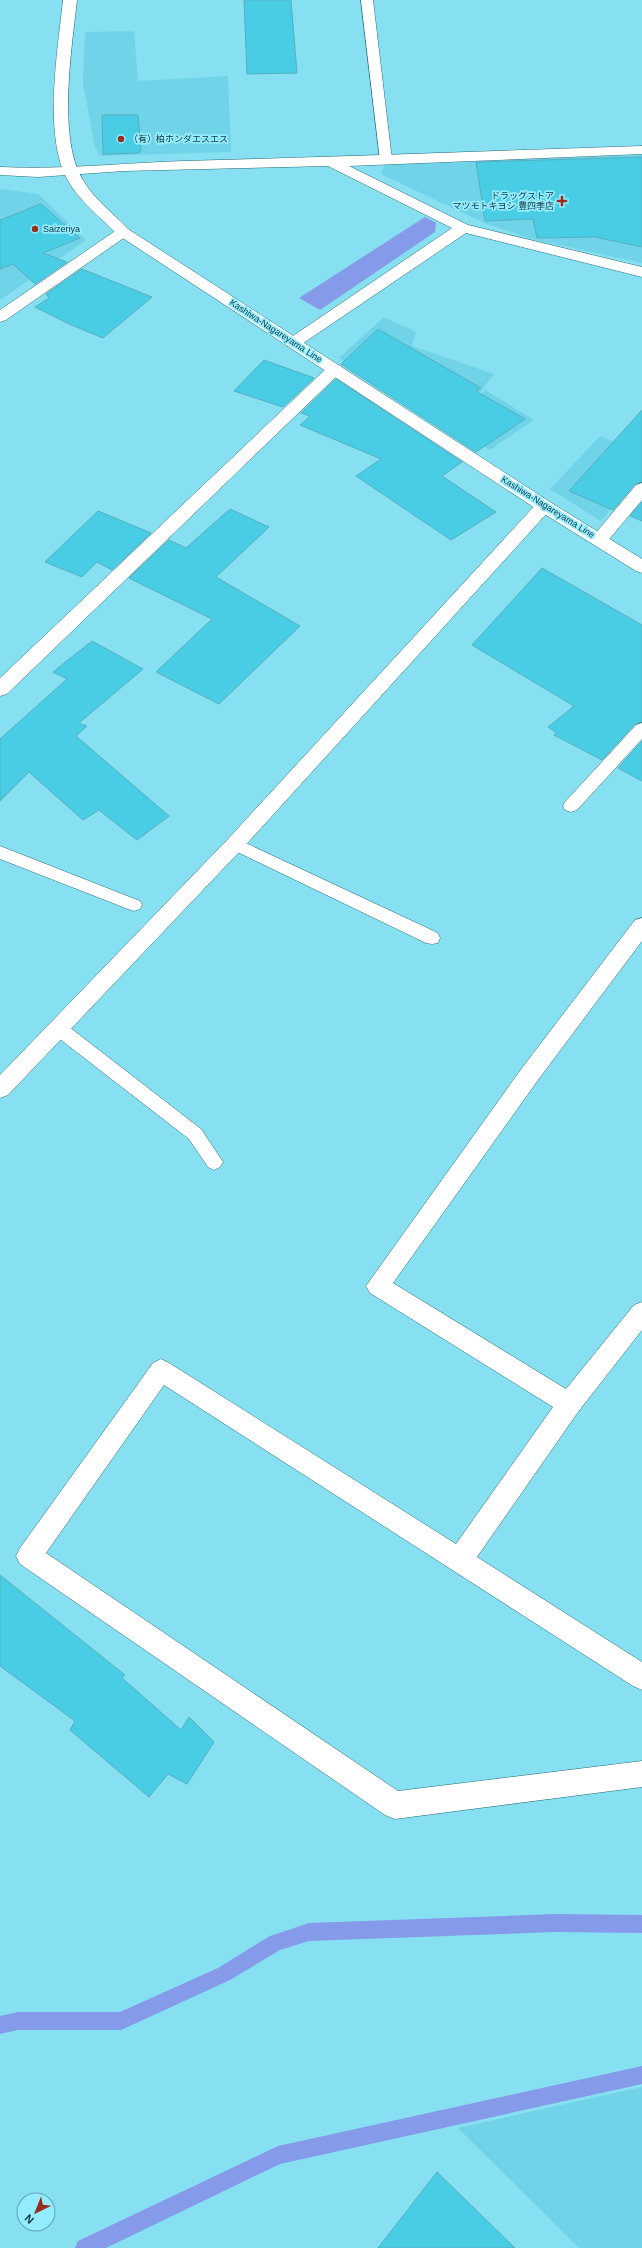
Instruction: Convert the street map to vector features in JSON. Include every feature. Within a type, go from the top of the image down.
[{"type":"street","name":"Kashiwa-Nagareyama Line","points":[[70,0],[63,66],[62,110],[64,137],[70,170],[83,192],[124,232],[544,506],[600,539],[642,567]]},
{"type":"street","points":[[0,171],[38,173],[124,167],[330,162],[642,150]]},
{"type":"street","points":[[330,162],[463,228],[642,272]]},
{"type":"street","points":[[293,343],[463,228]]},
{"type":"street","points":[[0,317],[124,232]]},
{"type":"street","points":[[0,689],[336,369]]},
{"type":"street","points":[[600,539],[642,489]]},
{"type":"street","points":[[0,1089],[235,844],[544,506]]},
{"type":"street","points":[[569,1404],[378,1286],[530,1074],[642,926]]},
{"type":"street","points":[[459,1562],[569,1404],[642,1312]]},
{"type":"street","points":[[642,1677],[459,1562],[161,1370],[30,1556],[395,1805],[642,1774]]},
{"type":"lane","points":[[367,0],[386,160]]},
{"type":"lane","points":[[570,806],[642,729]]},
{"type":"lane","points":[[235,844],[432,938]]},
{"type":"lane","points":[[0,852],[134,905]]},
{"type":"lane","points":[[58,1028],[195,1134],[214,1162]]},
{"type":"shaded area","points":[[134,31],[138,81],[228,76],[231,152],[100,156],[95,147],[83,83],[85,32]]},
{"type":"shaded area","name":"ドラッグストア マツモトキヨシ 豊四季店","points":[[642,155],[642,263],[532,239],[484,223],[381,174],[385,163]]},
{"type":"shaded area","points":[[0,189],[38,194],[86,240],[0,300]]},
{"type":"shaded area","points":[[425,217],[436,223],[435,232],[320,310],[299,298]]},
{"type":"shaded area","points":[[384,317],[416,332],[412,346],[494,374],[452,427],[339,358]]},
{"type":"shaded area","points":[[485,390],[534,420],[490,450],[454,428]]},
{"type":"shaded area","points":[[600,436],[642,453],[642,471],[601,521],[550,489]]},
{"type":"shaded area","points":[[642,2087],[642,2248],[579,2248],[458,2128]]},
{"type":"building","points":[[244,0],[291,0],[297,73],[247,74]]},
{"type":"building","name":"（有）柏ホンダエスエス","points":[[102,115],[138,115],[141,151],[139,151],[139,153],[103,154]]},
{"type":"building","name":"ドラッグストア マツモトキヨシ 豊四季店","points":[[642,157],[642,247],[595,237],[537,238],[533,219],[485,221],[476,162]]},
{"type":"building","name":"Saizeriya","points":[[41,204],[80,238],[43,253],[67,262],[35,284],[13,264],[0,269],[0,220]]},
{"type":"building","points":[[82,269],[152,297],[103,338],[67,323],[35,307],[49,298],[46,294]]},
{"type":"building","points":[[378,329],[481,388],[476,391],[525,419],[476,452],[341,364]]},
{"type":"building","points":[[264,360],[314,378],[283,407],[234,391]]},
{"type":"building","points":[[336,379],[462,462],[442,476],[496,512],[451,540],[356,476],[381,459],[300,425],[310,416],[301,413]]},
{"type":"building","points":[[642,410],[642,482],[635,484],[613,510],[569,491]]},
{"type":"building","points":[[642,502],[642,521],[630,516]]},
{"type":"building","points":[[230,509],[269,527],[216,577],[300,626],[219,704],[156,672],[212,619],[129,578],[169,540],[186,548]]},
{"type":"building","points":[[98,511],[151,533],[112,570],[97,562],[82,577],[45,562]]},
{"type":"building","points":[[542,568],[642,625],[642,722],[635,724],[602,760],[554,735],[557,733],[548,727],[574,706],[472,645]]},
{"type":"building","points":[[92,641],[143,669],[79,723],[87,726],[76,736],[169,816],[137,840],[99,810],[83,820],[29,772],[0,801],[0,739],[67,679],[53,672]]},
{"type":"building","points":[[642,741],[642,781],[618,768]]},
{"type":"building","points":[[0,1575],[125,1675],[122,1678],[181,1730],[189,1717],[214,1742],[187,1784],[168,1774],[149,1797],[70,1730],[75,1721],[0,1666]]},
{"type":"building","points":[[437,2172],[515,2248],[378,2248]]},
{"type":"waterway","points":[[0,2025],[18,2021],[121,2021],[224,1974],[276,1942],[309,1932],[555,1923],[642,1924]]},
{"type":"waterway","points":[[85,2248],[278,2155],[642,2075]]},
{"type":"place","name":"（有）柏ホンダエスエス","points":[[121,139]]},
{"type":"place","name":"ドラッグストア マツモトキヨシ 豊四季店","points":[[562,201]]},
{"type":"place","name":"Saizeriya","points":[[35,229]]}]
